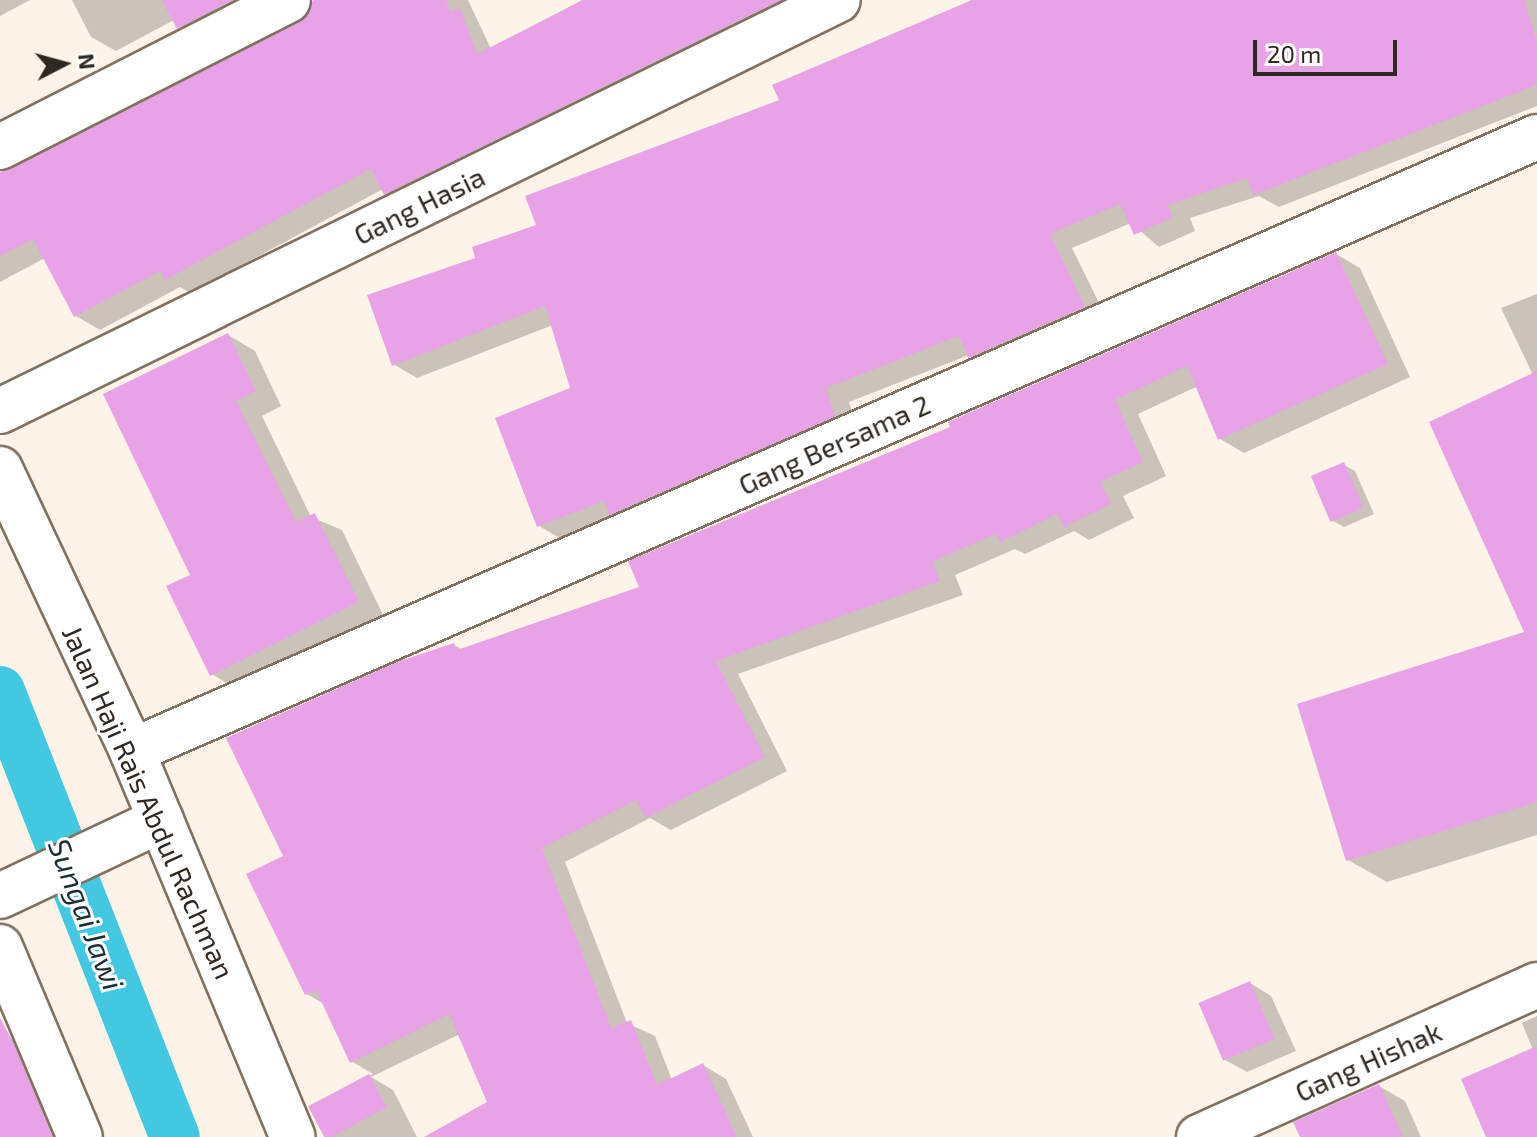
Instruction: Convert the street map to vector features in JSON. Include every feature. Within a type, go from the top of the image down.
[{"type":"street","points":[[0,147],[288,0]]},
{"type":"street","name":"Gang Hasia","points":[[0,411],[838,0]]},
{"type":"street","name":"Gang Bersama 2","points":[[132,751],[1537,137]]},
{"type":"street","name":"Jalan Haji Rais Abdul Rachman","points":[[0,469],[132,751],[143,829],[293,1137]]},
{"type":"street","points":[[11,890],[143,829]]},
{"type":"street","points":[[0,947],[80,1137]]},
{"type":"street","name":"Gang Hishak","points":[[1199,1137],[1537,985]]},
{"type":"building","points":[[162,0],[233,0],[177,29]]},
{"type":"building","points":[[313,0],[446,0],[451,12],[460,8],[477,54],[583,0],[781,0],[384,195],[371,169],[165,280],[160,271],[74,317],[33,239],[0,256],[0,172],[299,22]]},
{"type":"building","points":[[972,0],[1524,0],[1537,42],[1537,85],[1253,195],[1247,178],[1167,205],[1173,217],[1134,235],[1120,204],[1050,234],[1085,307],[968,358],[959,336],[826,388],[835,417],[609,515],[604,501],[537,527],[495,418],[570,388],[545,306],[392,366],[367,295],[475,258],[472,247],[536,225],[525,196],[779,100],[772,85]]},
{"type":"building","points":[[1336,252],[1388,364],[1218,440],[1187,366],[1115,400],[1143,462],[1100,482],[1111,504],[1064,527],[1057,514],[1000,542],[996,534],[932,562],[940,581],[716,661],[765,757],[646,818],[636,800],[542,848],[611,1028],[631,1020],[657,1085],[703,1063],[737,1137],[424,1137],[487,1102],[449,1014],[350,1063],[316,990],[305,995],[246,874],[283,856],[226,738],[397,662],[454,643],[457,650],[639,587],[628,561],[950,427],[948,422]]},
{"type":"building","points":[[228,333],[256,391],[236,401],[296,522],[315,513],[359,602],[210,676],[166,586],[190,575],[103,394]]},
{"type":"building","points":[[1537,371],[1537,802],[1346,861],[1297,704],[1524,632],[1429,422]]},
{"type":"building","points":[[1344,462],[1364,508],[1330,522],[1311,476]]},
{"type":"building","points":[[1250,981],[1275,1039],[1223,1061],[1198,1003]]},
{"type":"building","points":[[0,1018],[14,1044],[53,1137],[0,1137]]},
{"type":"building","points":[[1537,1046],[1537,1137],[1486,1137],[1461,1079]]},
{"type":"building","points":[[369,1074],[387,1108],[331,1137],[324,1137],[308,1106]]},
{"type":"building","points":[[1379,1084],[1403,1137],[1300,1137],[1293,1122]]},
{"type":"waterway","name":"Sungai Jawi","points":[[0,691],[175,1137]]}]
